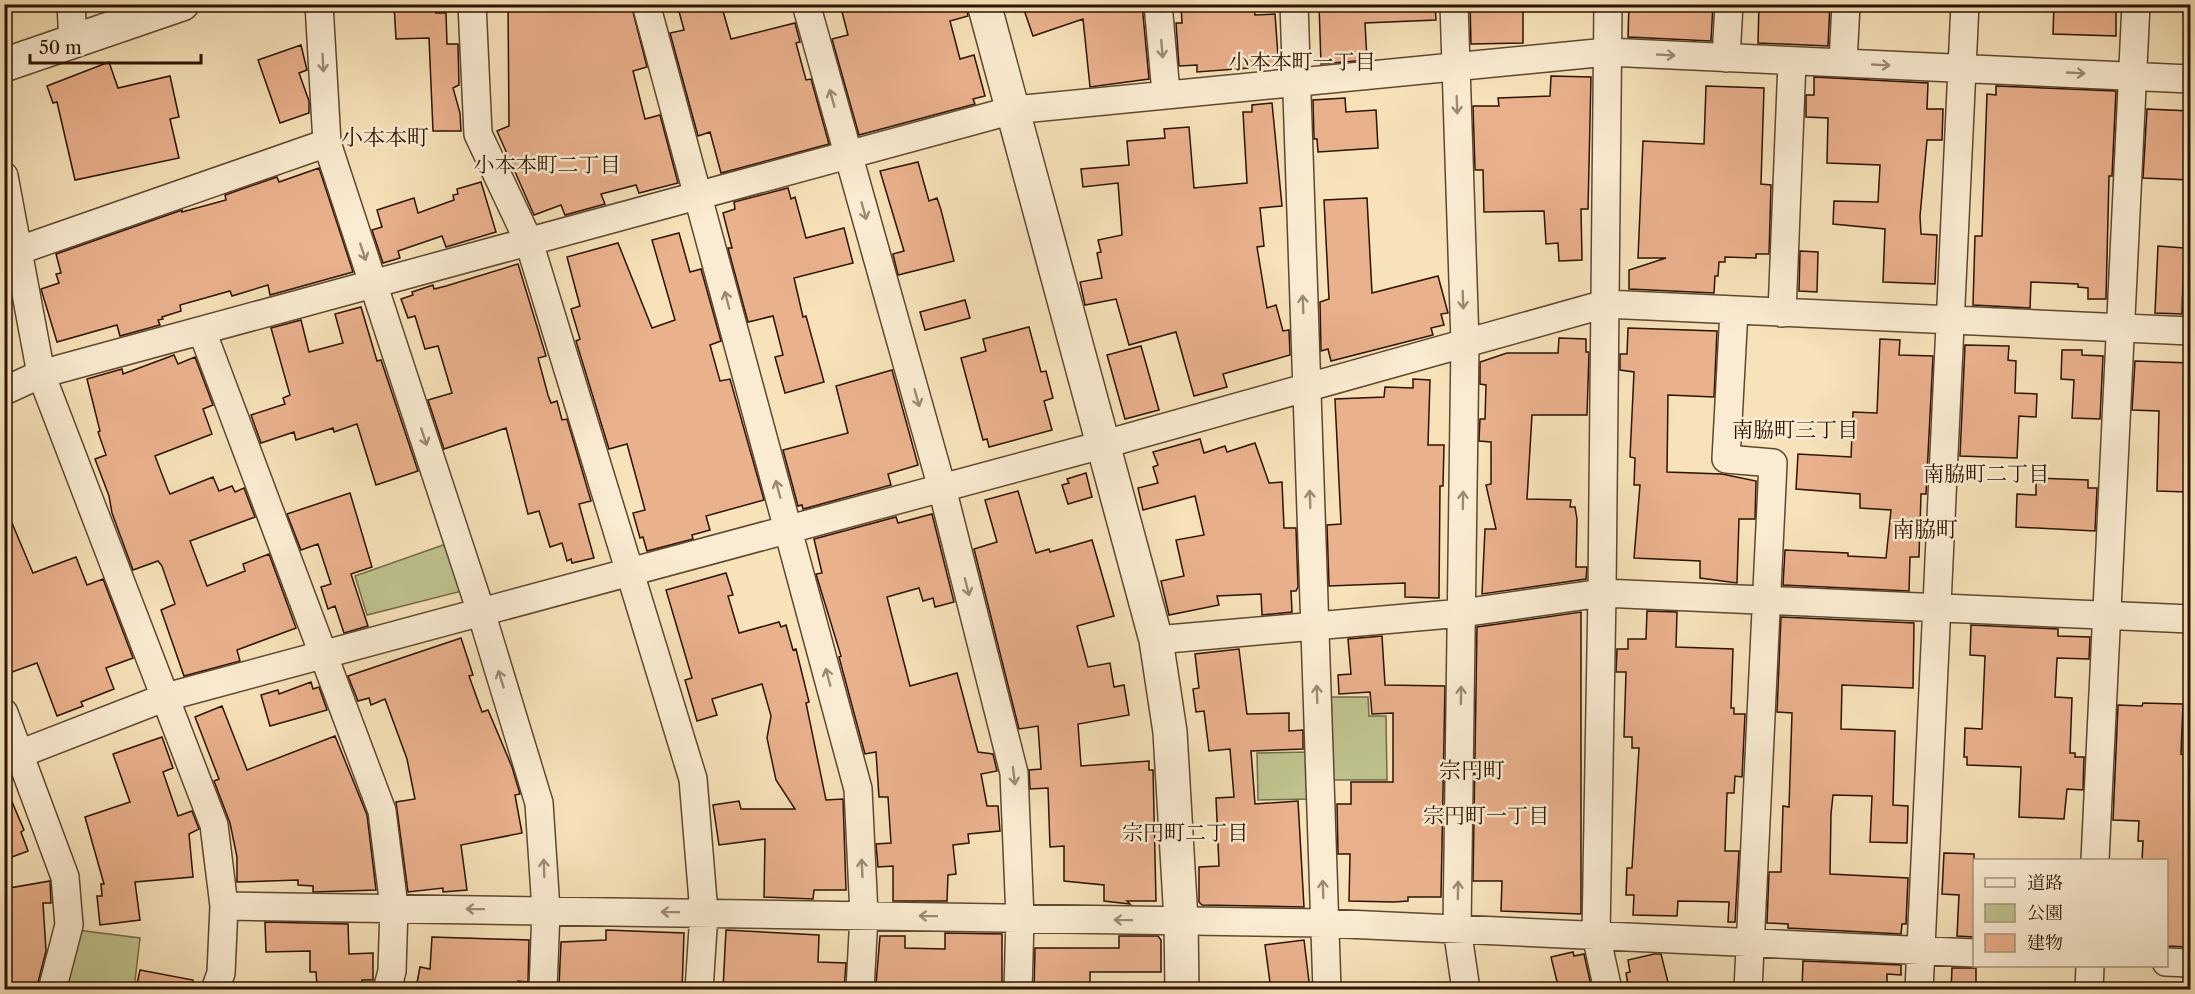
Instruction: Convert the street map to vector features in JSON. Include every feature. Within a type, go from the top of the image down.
[{"type":"street","points":[[71,4],[73,43]]},
{"type":"street","points":[[4,65],[182,4]]},
{"type":"street","points":[[320,4],[327,143],[481,612],[539,802],[546,910],[543,990]]},
{"type":"street","points":[[472,4],[478,134],[529,242],[632,572],[693,779],[704,913],[699,990]]},
{"type":"street","points":[[645,4],[699,194],[858,789],[864,915],[860,990]]},
{"type":"street","points":[[806,4],[942,488],[1014,773],[1020,918],[1018,990]]},
{"type":"street","points":[[984,4],[1105,444],[1156,640],[1170,732],[1181,920],[1182,990]]},
{"type":"street","points":[[1158,4],[1166,93]]},
{"type":"street","points":[[1294,4],[1305,388],[1328,990]]},
{"type":"street","points":[[1454,4],[1465,343],[1457,928],[1466,990]]},
{"type":"street","points":[[1608,4],[1596,935],[1608,990]]},
{"type":"street","points":[[1726,58],[1728,4]]},
{"type":"street","points":[[1843,63],[1846,4]]},
{"type":"street","points":[[1919,990],[1965,4]]},
{"type":"street","points":[[2095,859],[2109,615],[2136,4]]},
{"type":"street","points":[[4,391],[41,374],[1013,110],[1166,93],[1607,52],[2190,79]]},
{"type":"street","points":[[1782,313],[1792,61]]},
{"type":"street","points":[[11,255],[327,143]]},
{"type":"street","points":[[4,176],[11,255],[41,374],[214,825],[224,906],[221,973],[215,990]]},
{"type":"street","points":[[13,757],[166,697],[1105,444],[1605,304],[2190,332]]},
{"type":"street","points":[[1734,310],[1726,459],[1773,464],[1748,990]]},
{"type":"street","points":[[202,331],[382,811],[394,906],[392,971],[387,990]]},
{"type":"street","points":[[1156,640],[1462,613],[1602,593],[2190,619]]},
{"type":"street","points":[[4,713],[13,757],[65,877],[69,925],[52,990]]},
{"type":"street","points":[[224,906],[394,906],[1324,923],[1973,953]]},
{"type":"street","points":[[2168,962],[2190,963]]},
{"type":"street","points":[[2089,990],[2090,967]]},
{"type":"green space","points":[[446,544],[462,591],[367,615],[355,576]]},
{"type":"green space","points":[[1326,697],[1368,697],[1369,716],[1386,716],[1387,780],[1329,780]]},
{"type":"green space","points":[[1310,752],[1311,799],[1258,800],[1257,753]]},
{"type":"green space","points":[[77,930],[140,938],[134,989],[61,990]]},
{"type":"building","points":[[394,4],[436,4],[436,13],[446,13],[447,44],[458,44],[459,85],[453,88],[460,113],[461,131],[433,131],[429,38],[396,39]]},
{"type":"building","points":[[508,4],[631,4],[647,67],[633,71],[645,119],[660,115],[678,183],[639,193],[636,185],[601,194],[605,204],[565,215],[561,205],[534,215],[497,131],[509,126]]},
{"type":"building","points":[[677,4],[721,4],[731,39],[795,23],[800,42],[796,43],[806,80],[811,79],[829,144],[721,173],[710,132],[698,136],[670,33],[684,30]]},
{"type":"building","points":[[840,4],[966,4],[968,16],[950,21],[960,59],[974,55],[985,96],[973,99],[975,104],[859,135],[832,39],[848,35]]},
{"type":"building","points":[[1022,4],[1142,4],[1149,79],[1090,87],[1083,19],[1033,36]]},
{"type":"building","points":[[1181,4],[1254,4],[1255,15],[1275,14],[1278,56],[1276,56],[1276,66],[1197,72],[1197,65],[1179,66],[1176,23],[1182,23]]},
{"type":"building","points":[[1319,4],[1435,4],[1436,20],[1365,23],[1367,60],[1321,64]]},
{"type":"building","points":[[1470,4],[1523,4],[1523,43],[1471,44]]},
{"type":"building","points":[[1629,4],[1713,4],[1711,41],[1628,37]]},
{"type":"building","points":[[1759,4],[1830,4],[1828,46],[1758,43]]},
{"type":"building","points":[[2054,4],[2113,4],[2113,11],[2116,11],[2116,36],[2053,34]]},
{"type":"building","points":[[301,45],[307,70],[299,73],[309,101],[309,113],[280,123],[258,60]]},
{"type":"building","points":[[109,62],[118,88],[170,76],[179,117],[170,119],[179,158],[75,180],[57,102],[53,103],[47,86]]},
{"type":"building","points":[[1551,76],[1591,77],[1588,209],[1581,209],[1582,260],[1559,261],[1558,243],[1546,244],[1544,211],[1484,212],[1483,170],[1475,170],[1473,106],[1499,106],[1498,98],[1550,96]]},
{"type":"building","points":[[1814,77],[1928,83],[1927,109],[1943,109],[1942,140],[1927,140],[1920,216],[1921,234],[1937,235],[1935,284],[1883,282],[1885,229],[1833,224],[1834,201],[1878,202],[1880,165],[1827,163],[1828,118],[1806,117],[1806,95],[1814,95]]},
{"type":"building","points":[[1706,86],[1764,88],[1761,184],[1771,185],[1769,254],[1756,254],[1756,258],[1725,257],[1725,262],[1719,262],[1714,293],[1629,289],[1629,270],[1666,258],[1638,258],[1643,141],[1704,144]]},
{"type":"building","points":[[1996,86],[2116,91],[2112,176],[2109,176],[2106,299],[2088,299],[2088,288],[2078,287],[2078,284],[2031,282],[2030,308],[1973,305],[1975,236],[1982,236],[1987,94],[1996,95]]},
{"type":"building","points":[[1345,98],[1346,112],[1376,110],[1378,148],[1318,152],[1317,139],[1314,139],[1313,100]]},
{"type":"building","points":[[1272,103],[1282,206],[1260,208],[1264,246],[1257,247],[1267,308],[1276,305],[1283,331],[1289,330],[1290,355],[1223,374],[1227,387],[1194,396],[1176,332],[1129,345],[1116,299],[1085,305],[1080,282],[1102,278],[1097,253],[1101,252],[1098,240],[1122,235],[1118,183],[1083,187],[1081,169],[1129,165],[1127,141],[1165,138],[1164,129],[1189,127],[1194,188],[1247,183],[1243,112],[1252,112],[1252,105]]},
{"type":"building","points":[[2147,109],[2190,111],[2190,180],[2143,178]]},
{"type":"building","points":[[918,162],[929,201],[937,198],[954,261],[898,275],[893,254],[904,251],[880,171]]},
{"type":"building","points":[[319,168],[353,272],[270,295],[268,285],[232,296],[230,291],[180,305],[181,311],[158,320],[160,325],[120,336],[117,325],[57,342],[41,289],[59,283],[56,274],[61,273],[56,254],[182,210],[182,212],[226,200],[225,195],[277,177],[279,182]]},
{"type":"building","points":[[481,182],[496,232],[446,247],[442,236],[398,251],[400,258],[383,263],[372,230],[382,227],[377,210],[414,198],[418,213],[454,200],[453,195],[458,194],[457,189]]},
{"type":"building","points":[[788,188],[791,199],[795,197],[806,238],[844,228],[853,263],[794,278],[803,317],[806,316],[824,382],[785,393],[775,357],[783,355],[773,316],[748,322],[728,248],[732,248],[723,213],[735,209],[734,202]]},
{"type":"building","points":[[1367,198],[1372,293],[1438,276],[1448,313],[1441,314],[1444,325],[1431,328],[1433,335],[1331,361],[1328,349],[1321,351],[1320,302],[1329,299],[1324,200]]},
{"type":"building","points":[[679,233],[690,272],[701,269],[721,341],[710,345],[720,381],[730,379],[764,500],[706,516],[710,530],[692,535],[693,539],[647,551],[643,537],[640,538],[633,513],[645,510],[627,444],[609,449],[576,341],[580,339],[571,309],[580,306],[567,257],[618,243],[652,328],[675,320],[652,240]]},
{"type":"building","points":[[2158,246],[2184,248],[2182,314],[2155,313]]},
{"type":"building","points":[[1800,251],[1818,252],[1817,292],[1799,291]]},
{"type":"building","points":[[518,264],[546,356],[538,358],[548,395],[551,403],[557,401],[562,420],[567,419],[591,501],[579,504],[594,558],[572,563],[571,559],[567,561],[562,543],[550,547],[539,511],[528,514],[506,428],[444,449],[428,400],[452,393],[438,346],[425,349],[415,316],[408,318],[401,299],[413,295],[412,292],[433,285],[434,289]]},
{"type":"building","points":[[965,300],[970,318],[925,330],[920,312]]},
{"type":"building","points":[[361,307],[377,361],[381,360],[418,471],[376,485],[357,424],[334,432],[333,428],[296,440],[294,432],[261,443],[251,415],[285,404],[283,398],[290,395],[271,328],[301,320],[309,352],[343,343],[335,314]]},
{"type":"building","points":[[1029,327],[1041,372],[1046,371],[1053,398],[1044,401],[1052,430],[989,447],[987,439],[983,440],[961,358],[986,351],[983,339]]},
{"type":"building","points":[[1628,328],[1717,331],[1714,397],[1668,395],[1667,472],[1722,474],[1756,481],[1755,519],[1739,519],[1737,583],[1700,578],[1700,561],[1634,558],[1640,485],[1634,485],[1635,458],[1630,457],[1634,372],[1620,370],[1620,354],[1627,354]]},
{"type":"building","points":[[1559,338],[1586,339],[1586,352],[1589,352],[1587,415],[1532,415],[1527,499],[1571,500],[1570,507],[1575,507],[1577,519],[1576,567],[1587,567],[1586,579],[1482,594],[1485,529],[1496,529],[1486,485],[1491,484],[1491,442],[1479,441],[1480,419],[1485,419],[1486,385],[1480,384],[1480,362],[1507,353],[1558,353]]},
{"type":"building","points":[[1880,339],[1900,340],[1899,355],[1933,356],[1926,494],[1921,494],[1919,557],[1910,557],[1909,591],[1783,585],[1785,550],[1848,553],[1848,556],[1886,558],[1891,510],[1860,508],[1860,494],[1796,489],[1798,454],[1851,457],[1853,412],[1877,413]]},
{"type":"building","points":[[1965,345],[2009,346],[2008,360],[2016,361],[2015,393],[2037,394],[2036,417],[2019,416],[2017,458],[1960,456]]},
{"type":"building","points":[[1141,346],[1159,410],[1125,419],[1107,355]]},
{"type":"building","points":[[2062,350],[2082,350],[2082,355],[2103,356],[2100,419],[2072,418],[2074,380],[2061,379]]},
{"type":"building","points":[[174,355],[178,364],[195,357],[213,405],[203,409],[212,434],[155,456],[170,494],[213,477],[219,491],[232,486],[235,492],[244,488],[255,517],[190,541],[207,586],[245,571],[243,564],[269,554],[296,628],[237,650],[240,661],[184,676],[161,610],[175,604],[162,566],[158,561],[133,570],[112,513],[109,496],[95,459],[106,455],[98,432],[100,431],[87,379],[122,369],[123,374]]},
{"type":"building","points":[[2135,361],[2190,363],[2187,492],[2157,491],[2159,411],[2132,410]]},
{"type":"building","points":[[892,370],[918,465],[888,474],[891,485],[803,509],[802,505],[798,506],[783,450],[848,433],[836,386]]},
{"type":"building","points":[[1413,379],[1430,380],[1428,445],[1444,445],[1443,486],[1440,486],[1439,598],[1405,597],[1405,583],[1329,586],[1327,525],[1341,524],[1335,399],[1384,397],[1385,387],[1413,388]]},
{"type":"building","points":[[1200,439],[1204,453],[1225,446],[1227,452],[1255,443],[1269,483],[1282,482],[1284,528],[1296,528],[1298,587],[1296,591],[1291,591],[1292,612],[1262,615],[1261,594],[1217,596],[1219,605],[1169,615],[1161,581],[1184,576],[1176,540],[1204,535],[1195,496],[1143,510],[1138,488],[1158,483],[1153,467],[1158,465],[1153,452]]},
{"type":"building","points":[[1086,473],[1092,497],[1068,504],[1062,485],[1069,483],[1067,479]]},
{"type":"building","points":[[2036,478],[2088,480],[2088,488],[2097,488],[2095,531],[2016,527],[2017,494],[2036,495]]},
{"type":"building","points":[[1018,491],[1036,553],[1049,549],[1050,552],[1092,540],[1114,616],[1077,626],[1088,667],[1110,663],[1114,687],[1124,685],[1129,715],[1078,724],[1081,766],[1149,761],[1149,770],[1153,770],[1156,901],[1127,901],[1130,904],[1104,901],[1104,885],[1064,881],[1064,846],[1050,847],[1048,788],[1030,789],[1029,770],[1041,769],[1038,726],[1019,729],[974,549],[997,542],[985,500]]},
{"type":"building","points":[[350,493],[372,567],[351,574],[368,626],[344,633],[335,606],[328,609],[321,587],[331,584],[318,544],[301,550],[287,514]]},
{"type":"building","points":[[4,504],[33,573],[76,557],[87,585],[103,579],[133,658],[106,668],[114,689],[81,702],[83,706],[57,716],[37,663],[4,675]]},
{"type":"building","points":[[932,514],[954,602],[935,607],[933,598],[923,601],[919,588],[887,597],[910,686],[957,673],[978,752],[993,754],[997,771],[981,774],[987,806],[998,806],[1000,831],[968,834],[969,843],[953,845],[956,874],[948,875],[947,901],[893,901],[893,866],[878,867],[876,844],[891,843],[888,797],[879,797],[876,752],[865,754],[839,657],[841,656],[816,574],[822,573],[814,539],[896,517],[898,523]]},
{"type":"building","points":[[726,573],[733,595],[728,596],[739,633],[779,622],[781,627],[786,625],[793,650],[796,649],[809,702],[806,703],[826,800],[843,799],[846,890],[814,890],[813,899],[764,897],[765,839],[719,845],[713,805],[739,801],[741,809],[795,809],[776,780],[767,738],[771,716],[762,684],[712,699],[717,715],[697,721],[685,680],[692,678],[666,590]]},
{"type":"building","points":[[1647,611],[1677,612],[1676,647],[1733,649],[1731,708],[1734,708],[1734,714],[1745,714],[1742,777],[1735,776],[1734,793],[1727,793],[1725,851],[1739,851],[1735,922],[1728,922],[1729,902],[1678,901],[1677,916],[1633,915],[1634,895],[1626,895],[1627,868],[1632,868],[1639,748],[1632,748],[1632,737],[1624,737],[1626,672],[1616,672],[1617,649],[1628,649],[1628,639],[1646,639]]},
{"type":"building","points":[[1581,612],[1581,914],[1501,911],[1502,881],[1473,881],[1477,627]]},
{"type":"building","points":[[1781,617],[1914,623],[1913,688],[1842,685],[1841,729],[1895,731],[1893,805],[1908,806],[1907,843],[1870,842],[1872,796],[1833,795],[1831,814],[1830,874],[1908,878],[1906,924],[1902,924],[1901,934],[1788,928],[1788,924],[1767,923],[1769,872],[1781,872],[1783,806],[1789,807],[1792,713],[1777,712]]},
{"type":"building","points":[[1971,625],[2058,629],[2058,636],[2090,637],[2089,659],[2057,658],[2055,697],[2072,698],[2070,753],[2075,753],[2075,757],[2084,757],[2083,790],[2067,789],[2064,819],[2019,817],[2021,767],[1967,765],[1967,757],[1964,757],[1965,728],[1982,729],[1985,656],[1970,655]]},
{"type":"building","points":[[1382,636],[1385,685],[1445,686],[1441,897],[1408,897],[1408,901],[1394,902],[1349,901],[1350,854],[1338,854],[1337,804],[1351,804],[1351,782],[1393,782],[1393,713],[1372,714],[1370,692],[1339,694],[1338,675],[1351,674],[1348,639]]},
{"type":"building","points":[[461,638],[473,675],[469,676],[482,712],[488,710],[512,767],[520,794],[515,795],[522,833],[461,845],[467,890],[443,892],[443,888],[408,892],[396,802],[415,799],[407,759],[385,699],[371,705],[369,698],[358,701],[348,676]]},
{"type":"building","points":[[1239,649],[1247,714],[1289,713],[1289,731],[1303,730],[1303,749],[1251,751],[1255,804],[1298,801],[1304,907],[1202,905],[1199,902],[1199,867],[1219,866],[1216,798],[1234,797],[1230,749],[1209,751],[1204,711],[1196,712],[1193,689],[1199,688],[1195,654]]},
{"type":"building","points":[[311,682],[313,689],[319,687],[327,710],[270,726],[261,695],[278,690],[279,694]]},
{"type":"building","points":[[2143,703],[2183,704],[2181,754],[2190,755],[2190,947],[2168,946],[2168,859],[2142,859],[2143,841],[2138,841],[2139,821],[2113,820],[2118,705],[2142,706]]},
{"type":"building","points":[[222,706],[247,770],[335,736],[367,815],[376,890],[313,892],[313,886],[298,885],[298,880],[237,882],[237,857],[230,823],[214,781],[219,779],[195,717]]},
{"type":"building","points":[[162,737],[173,768],[163,772],[178,816],[192,811],[199,829],[189,834],[193,877],[135,882],[140,920],[100,925],[97,896],[102,896],[101,884],[104,884],[85,817],[130,802],[113,754]]},
{"type":"building","points":[[4,783],[24,830],[21,832],[28,851],[4,860]]},
{"type":"building","points":[[1944,853],[1974,854],[1973,937],[1957,936],[1959,895],[1942,894]]},
{"type":"building","points":[[50,881],[51,903],[43,903],[46,951],[36,990],[28,990],[4,980],[4,889]]},
{"type":"building","points":[[265,922],[348,924],[349,954],[373,953],[373,980],[362,980],[362,990],[344,990],[344,985],[317,986],[316,972],[310,972],[310,951],[266,952]]},
{"type":"building","points":[[606,930],[684,933],[682,990],[586,990],[586,986],[559,986],[561,942],[606,940]]},
{"type":"building","points":[[726,930],[819,935],[818,962],[846,963],[844,990],[723,989]]},
{"type":"building","points":[[945,933],[1002,934],[1002,988],[926,990],[926,985],[876,984],[880,936],[905,936],[905,948],[945,949]]},
{"type":"building","points":[[1119,936],[1158,936],[1161,940],[1161,972],[1090,972],[1090,990],[1034,990],[1035,948],[1119,948]]},
{"type":"building","points":[[432,937],[529,940],[528,982],[518,981],[517,990],[416,988],[420,967],[430,969]]},
{"type":"building","points":[[1304,940],[1310,990],[1271,990],[1265,945]]},
{"type":"building","points":[[1573,952],[1574,956],[1584,954],[1592,990],[1559,990],[1551,957]]},
{"type":"building","points":[[1661,954],[1669,986],[1655,990],[1629,990],[1626,973],[1630,972],[1628,960]]},
{"type":"building","points":[[1803,961],[1901,965],[1901,975],[1887,974],[1887,990],[1802,990]]},
{"type":"building","points":[[1952,968],[1976,968],[1976,990],[1951,990]]},
{"type":"building","points":[[140,970],[193,980],[192,990],[136,988]]},
{"type":"district","name":"小本本町一丁目","points":[[1302,62]]},
{"type":"district","name":"小本本町","points":[[385,137]]},
{"type":"district","name":"小本本町二丁目","points":[[547,165]]},
{"type":"district","name":"南脇町三丁目","points":[[1795,430]]},
{"type":"district","name":"南脇町二丁目","points":[[1986,474]]},
{"type":"district","name":"南脇町","points":[[1925,529]]},
{"type":"district","name":"宗円町","points":[[1472,770]]},
{"type":"district","name":"宗円町一丁目","points":[[1486,816]]},
{"type":"district","name":"宗円町二丁目","points":[[1185,833]]}]
